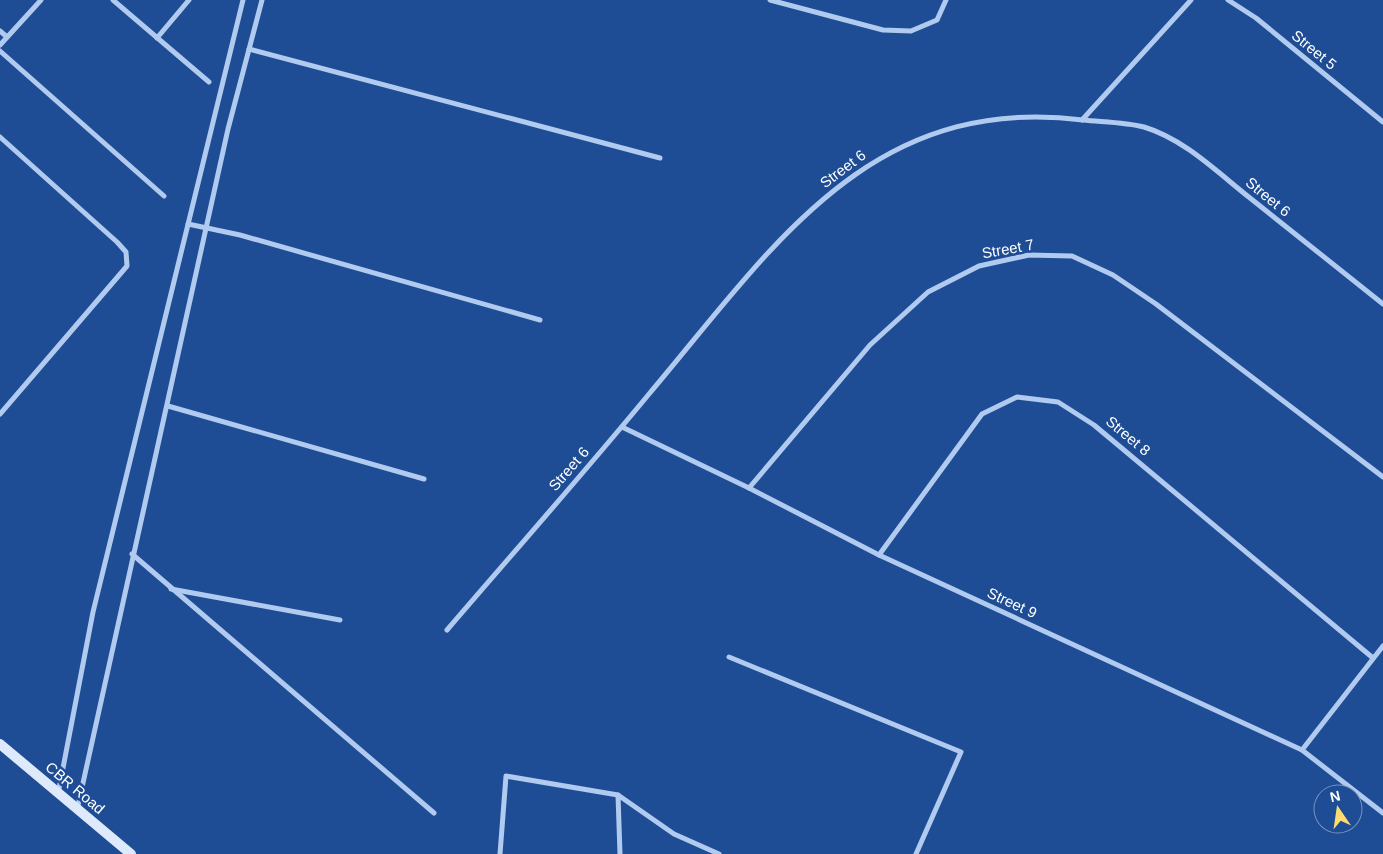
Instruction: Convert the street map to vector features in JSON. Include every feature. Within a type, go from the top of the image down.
[{"type":"street","points":[[0,45],[41,0]]},
{"type":"street","points":[[113,0],[209,82]]},
{"type":"street","points":[[157,38],[189,0]]},
{"type":"street","points":[[58,794],[93,612],[134,455],[243,0]]},
{"type":"street","points":[[77,810],[132,554],[168,406],[228,129],[262,0]]},
{"type":"street","points":[[770,0],[883,30],[911,32],[937,20],[946,0]]},
{"type":"street","points":[[1082,120],[1191,0]]},
{"type":"street","name":"Street 5","points":[[1228,0],[1256,18],[1383,122]]},
{"type":"street","points":[[0,31],[7,37]]},
{"type":"street","points":[[249,49],[660,158]]},
{"type":"street","points":[[0,51],[164,196]]},
{"type":"street","name":"Street 6","points":[[446,630],[622,427],[785,232],[849,179],[888,153],[944,129],[1012,116],[1082,120],[1144,127],[1188,148],[1383,304]]},
{"type":"street","points":[[0,137],[117,242],[126,252],[128,266],[0,414]]},
{"type":"street","points":[[188,224],[240,235],[540,320]]},
{"type":"street","name":"Street 7","points":[[749,488],[870,345],[928,292],[979,266],[1030,255],[1072,256],[1113,275],[1156,304],[1383,477]]},
{"type":"street","name":"Street 8","points":[[879,555],[982,414],[1018,397],[1058,402],[1094,425],[1373,658]]},
{"type":"street","points":[[168,406],[424,479]]},
{"type":"street","name":"Street 9","points":[[622,427],[749,488],[879,555],[1302,750],[1383,814]]},
{"type":"street","points":[[132,554],[434,813]]},
{"type":"street","points":[[170,588],[340,620]]},
{"type":"street","points":[[1302,750],[1383,646]]},
{"type":"street","points":[[730,658],[962,752],[916,854]]},
{"type":"street","name":"CBR Road","points":[[0,744],[131,854]]},
{"type":"street","points":[[500,854],[506,776],[618,795],[674,834],[719,854]]},
{"type":"street","points":[[618,795],[620,854]]}]
